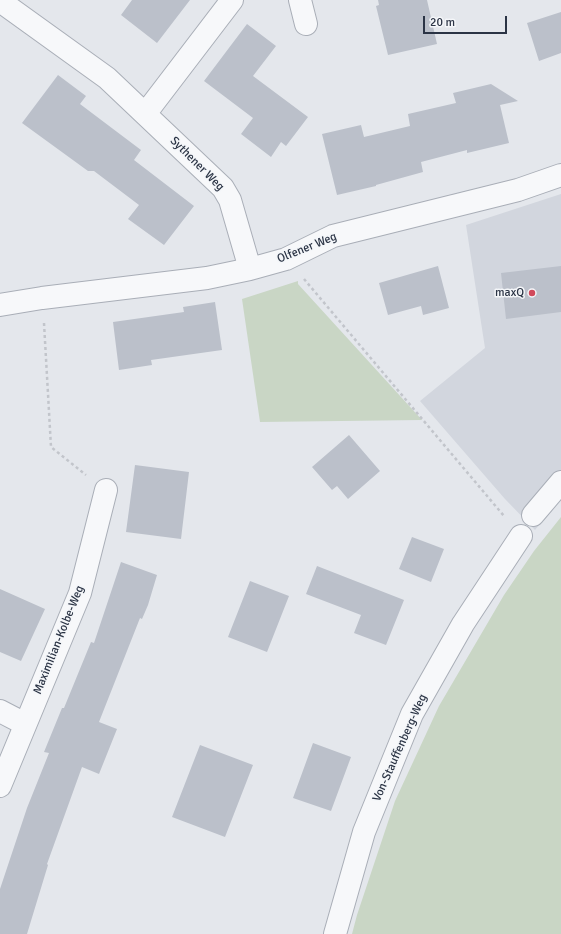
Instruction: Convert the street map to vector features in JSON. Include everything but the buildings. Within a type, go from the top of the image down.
[{"type":"street","points":[[145,114],[232,0]]},
{"type":"street","points":[[300,0],[306,24]]},
{"type":"street","name":"Sythener Weg","points":[[0,1],[107,78],[223,188],[230,200],[250,269]]},
{"type":"street","name":"Olfener Weg","points":[[0,305],[42,298],[207,278],[250,269],[286,259],[333,236],[518,190],[561,175]]},
{"type":"street","points":[[533,515],[561,482]]},
{"type":"street","name":"Maximilian-Kolbe-Weg","points":[[0,786],[80,593],[106,490]]},
{"type":"street","name":"Von-Stauffenberg-Weg","points":[[336,934],[364,832],[412,714],[463,624],[520,536]]},
{"type":"street","points":[[0,711],[25,724]]},
{"type":"path","points":[[286,259],[520,536]]},
{"type":"path","points":[[42,298],[51,447],[106,490]]},
{"type":"shaded area","points":[[561,194],[561,499],[535,530],[505,499],[420,401],[485,348],[466,225]]},
{"type":"green space","points":[[298,281],[298,284],[422,420],[260,422],[242,299]]},
{"type":"green space","points":[[561,517],[561,934],[352,934],[395,801],[439,706],[504,595],[534,551]]},
{"type":"place","name":"maxQ","points":[[532,293]]}]
